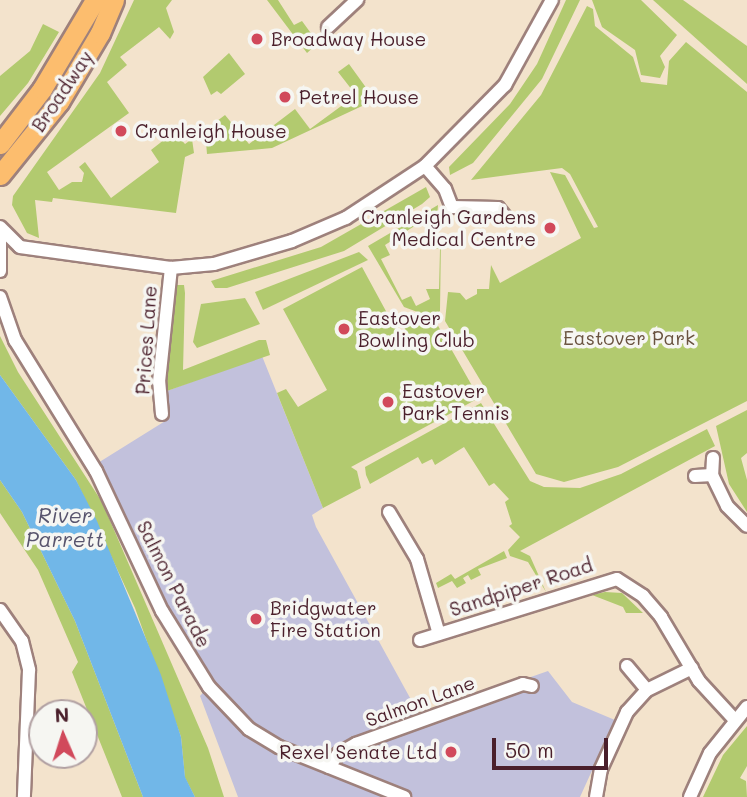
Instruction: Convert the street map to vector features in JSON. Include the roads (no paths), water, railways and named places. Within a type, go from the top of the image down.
[{"type":"main road","name":"Broadway","points":[[0,144],[43,89],[95,0]]},
{"type":"main road","name":"Broadway","points":[[0,175],[59,102],[100,33],[114,0]]},
{"type":"street","points":[[328,27],[357,0]]},
{"type":"street","points":[[0,227],[20,247],[171,268],[214,264],[292,241],[346,218],[425,166],[505,85],[552,0]]},
{"type":"street","points":[[425,166],[445,189],[452,207],[498,208],[506,218]]},
{"type":"street","points":[[0,227],[0,271]]},
{"type":"street","name":"Prices Lane","points":[[162,414],[159,382],[171,268]]},
{"type":"street","name":"Salmon Parade","points":[[0,297],[15,340],[96,471],[188,657],[249,729],[329,767],[404,797]]},
{"type":"street","points":[[713,458],[712,475],[727,506],[747,526]]},
{"type":"street","points":[[695,476],[712,475]]},
{"type":"street","points":[[388,512],[417,559],[439,634]]},
{"type":"street","name":"Sandpiper Road","points":[[420,640],[617,579],[643,596],[661,617],[692,668],[734,719]]},
{"type":"street","points":[[0,610],[22,640],[29,670],[24,797]]},
{"type":"street","points":[[627,666],[647,690]]},
{"type":"street","points":[[596,797],[609,749],[627,712],[647,690],[692,668]]},
{"type":"street","name":"Salmon Lane","points":[[329,767],[338,754],[356,744],[523,684],[532,686]]},
{"type":"street","points":[[690,797],[710,753],[734,719],[747,707]]},
{"type":"water","name":"River Parrett","points":[[0,375],[76,480],[97,521],[161,675],[181,737],[185,777],[195,797],[143,797],[75,621],[22,512],[0,480]]},
{"type":"place","name":"Broadway House","points":[[257,39]]},
{"type":"place","name":"Petrel House","points":[[285,97]]},
{"type":"place","name":"Cranleigh House","points":[[121,131]]},
{"type":"place","name":"Cranleigh Gardens Medical Centre","points":[[550,228]]},
{"type":"place","name":"Eastover Bowling Club","points":[[344,329]]},
{"type":"place","name":"Eastover Park Tennis","points":[[388,402]]},
{"type":"place","name":"Bridgwater Fire Station","points":[[256,619]]},
{"type":"place","name":"Rexel Senate Ltd","points":[[451,752]]},
{"type":"park label","name":"Eastover Park","points":[[629,338]]}]
